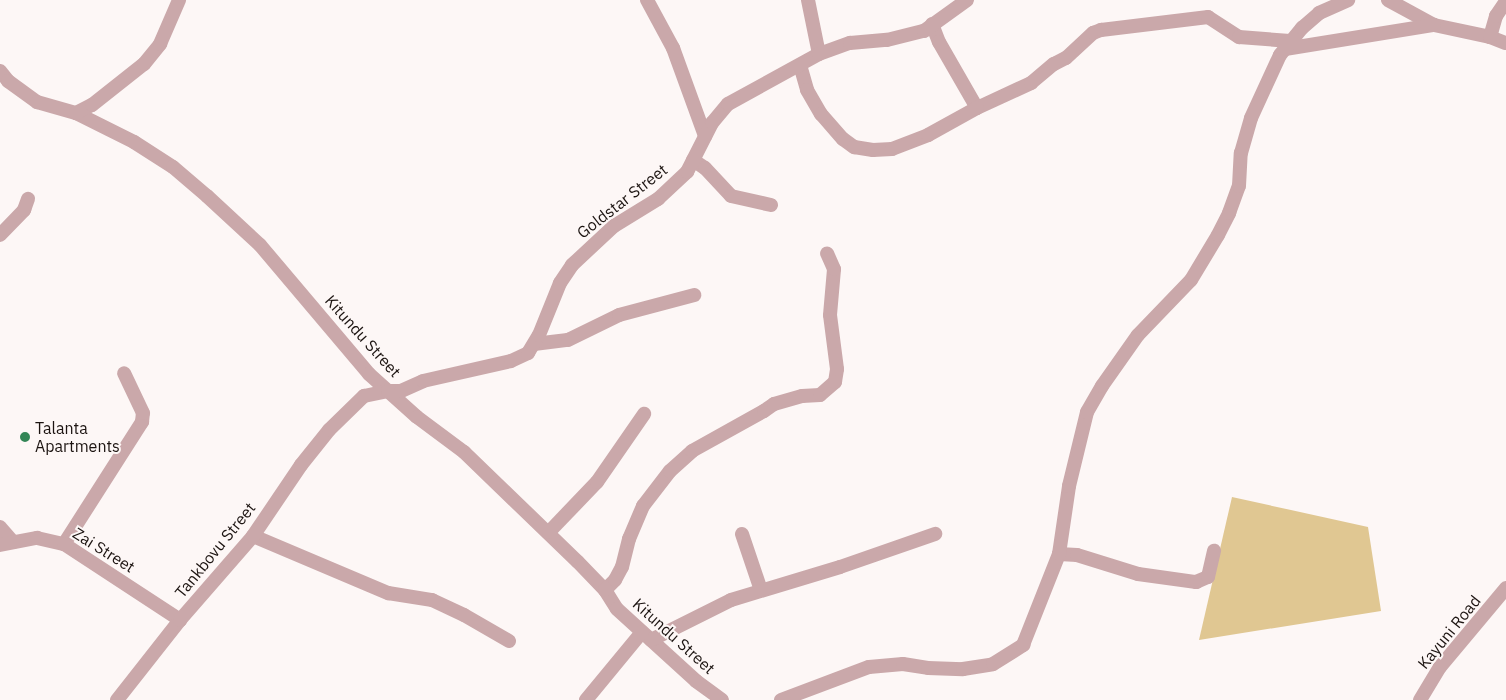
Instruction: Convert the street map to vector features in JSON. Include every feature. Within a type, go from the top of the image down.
[{"type":"street","points":[[76,113],[92,105],[144,64],[160,44],[179,0]]},
{"type":"street","points":[[647,0],[673,48],[705,136]]},
{"type":"street","points":[[808,0],[819,54]]},
{"type":"street","name":"Goldstar Street","points":[[388,390],[401,391],[436,377],[520,358],[528,353],[534,344],[560,283],[572,265],[614,226],[658,199],[687,172],[705,136],[720,112],[728,104],[819,54],[850,43],[909,36],[924,31],[967,0]]},
{"type":"street","points":[[781,700],[868,667],[903,664],[928,668],[962,669],[993,664],[1023,645],[1028,638],[1059,554],[1069,486],[1087,412],[1102,386],[1138,334],[1192,280],[1218,235],[1239,186],[1241,153],[1251,118],[1275,65],[1288,45],[1319,13],[1348,0]]},
{"type":"street","points":[[1388,0],[1434,25],[1490,37],[1506,43]]},
{"type":"street","points":[[1490,37],[1496,16],[1506,1]]},
{"type":"street","points":[[800,65],[807,90],[821,114],[843,139],[854,147],[873,150],[892,149],[923,137],[977,108],[1031,83],[1054,64],[1066,58],[1092,33],[1101,30],[1208,17],[1239,37],[1288,45],[1434,25]]},
{"type":"street","points":[[932,24],[939,42],[977,108]]},
{"type":"street","name":"Kitundu Street","points":[[0,71],[8,81],[37,102],[76,113],[142,147],[173,168],[229,214],[260,244],[369,374],[417,417],[464,452],[549,532],[605,590],[617,609],[696,681],[722,700]]},
{"type":"street","points":[[693,160],[705,168],[731,196],[771,205]]},
{"type":"street","points":[[0,235],[24,210],[28,199]]},
{"type":"street","points":[[605,590],[615,580],[622,567],[629,539],[643,506],[670,471],[692,451],[774,404],[802,396],[820,395],[835,382],[837,369],[830,315],[834,270],[827,253]]},
{"type":"street","points":[[534,344],[568,340],[620,315],[694,294]]},
{"type":"street","points":[[64,544],[142,422],[142,413],[124,373]]},
{"type":"street","name":"Tankbovu Street","points":[[116,700],[180,620],[253,536],[301,465],[329,430],[364,396],[388,390]]},
{"type":"street","points":[[549,532],[597,482],[644,414]]},
{"type":"street","points":[[0,527],[6,543]]},
{"type":"street","points":[[742,534],[761,590]]},
{"type":"street","points":[[586,700],[647,636],[761,590],[840,567],[935,534]]},
{"type":"street","points":[[253,536],[388,593],[432,600],[464,614],[509,641]]},
{"type":"street","name":"Zai Street","points":[[6,543],[37,538],[64,544],[180,620]]},
{"type":"street","points":[[1059,554],[1077,555],[1138,574],[1196,582],[1208,577],[1214,551]]},
{"type":"street","name":"Kayuni Road","points":[[1420,700],[1440,667],[1506,588]]},
{"type":"shaded area","points":[[1232,497],[1368,527],[1381,611],[1199,640]]},
{"type":"place","name":"Talanta Apartments","points":[[25,437]]}]
